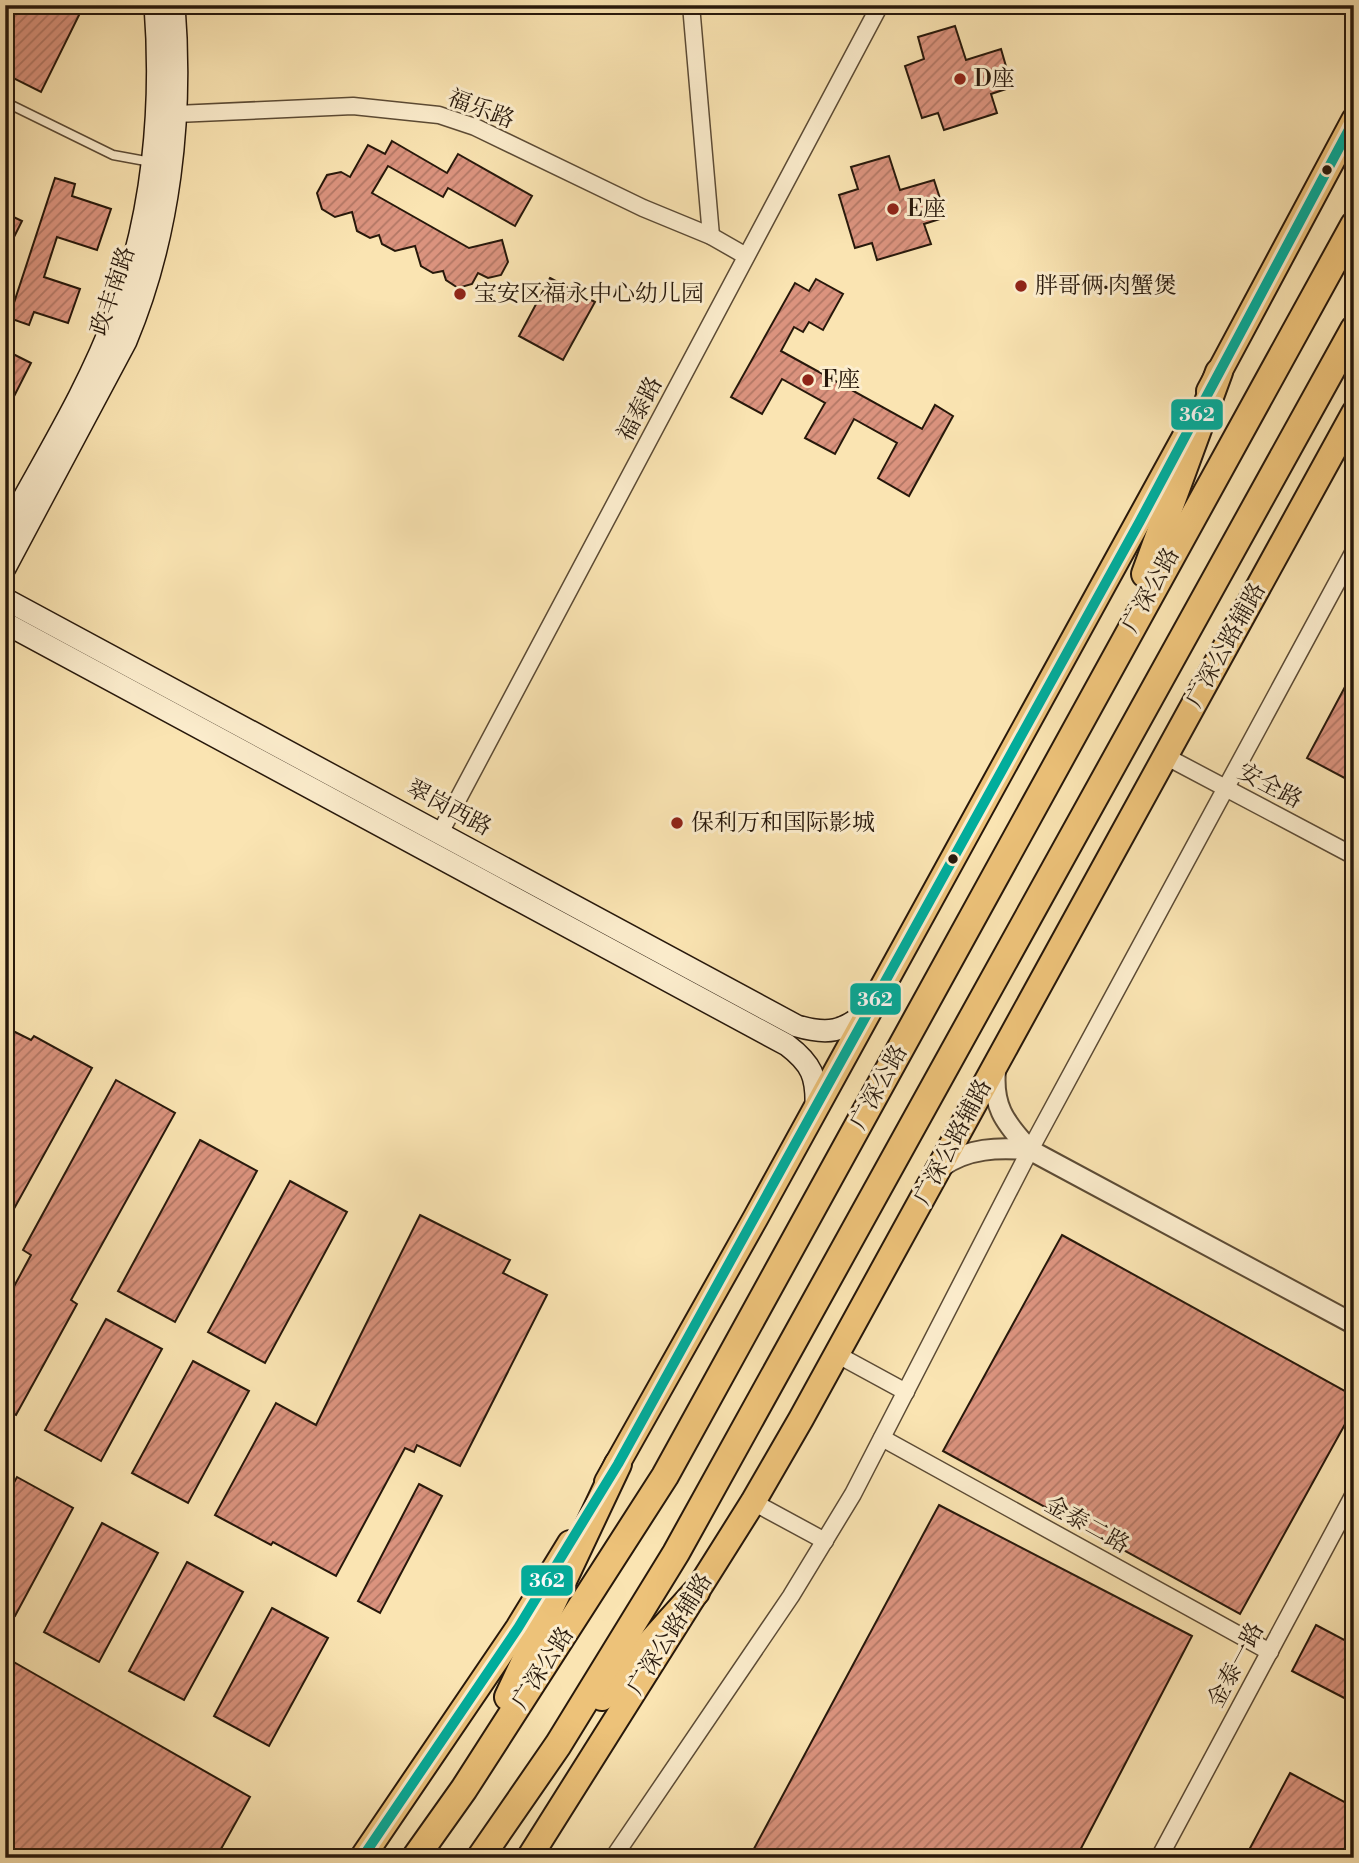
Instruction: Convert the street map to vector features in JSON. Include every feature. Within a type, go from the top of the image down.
[{"type":"highway","name":"广深公路","points":[[415,1858],[464,1789],[665,1476],[1354,225]]},
{"type":"highway","points":[[480,1858],[558,1745],[676,1553],[1354,329]]},
{"type":"highway","points":[[1332,370],[1354,344]]},
{"type":"highway","points":[[1115,656],[1219,372]]},
{"type":"highway","points":[[464,1789],[618,1464]]},
{"type":"highway","points":[[558,1745],[696,1592]]},
{"type":"main road","name":"政丰南路","points":[[5,532],[80,392],[116,315],[132,266],[145,212],[152,162],[158,67],[155,5]]},
{"type":"main road","name":"政丰南路","points":[[5,568],[126,341],[141,305],[163,215],[176,114],[174,5]]},
{"type":"main road","points":[[362,1858],[519,1628],[618,1464],[1140,522],[1354,120]]},
{"type":"main road","name":"广深公路辅路","points":[[528,1858],[753,1502],[838,1355],[997,1060],[1354,413]]},
{"type":"main road","name":"翠岗西路","points":[[5,599],[797,1026],[817,1032],[836,1031],[854,1023],[870,1010]]},
{"type":"main road","name":"翠岗西路","points":[[5,623],[787,1045],[801,1055],[812,1070],[817,1087],[816,1107]]},
{"type":"main road","points":[[744,1022],[753,1015],[755,1003]]},
{"type":"street","points":[[691,5],[711,236]]},
{"type":"street","name":"福泰路","points":[[440,833],[880,5]]},
{"type":"street","name":"福乐路","points":[[176,114],[353,106],[439,115],[475,127],[643,208],[711,236],[746,256]]},
{"type":"street","points":[[613,1858],[771,1626],[825,1541],[882,1438],[1030,1150],[1354,551]]},
{"type":"street","name":"安全路","points":[[1165,756],[1354,856]]},
{"type":"street","points":[[997,1060],[994,1080],[997,1106],[1010,1129],[1030,1150],[1354,1324]]},
{"type":"street","points":[[941,1167],[956,1156],[976,1151],[1009,1148],[1030,1150]]},
{"type":"street","points":[[838,1355],[906,1392]]},
{"type":"street","name":"金泰二路","points":[[882,1438],[1269,1652]]},
{"type":"street","name":"金泰一路","points":[[1159,1858],[1354,1494]]},
{"type":"street","points":[[753,1502],[825,1541]]},
{"type":"lane","points":[[5,102],[113,155],[152,162]]},
{"type":"building","points":[[14,5],[84,5],[41,92],[5,74],[5,22]]},
{"type":"building","name":"D座","points":[[955,26],[966,60],[1001,49],[1012,87],[991,94],[997,113],[944,130],[938,113],[922,118],[905,66],[924,59],[918,37]]},
{"type":"building","points":[[392,141],[447,173],[458,154],[532,196],[515,226],[448,188],[443,197],[388,166],[372,193],[469,248],[502,240],[508,262],[501,275],[488,278],[478,273],[472,284],[458,288],[446,280],[443,271],[433,273],[421,266],[415,246],[395,251],[382,244],[379,235],[370,238],[357,231],[352,212],[335,217],[322,209],[317,193],[327,175],[341,172],[350,177],[368,145],[385,154]]},
{"type":"building","name":"E座","points":[[889,156],[900,190],[934,180],[946,217],[924,224],[931,244],[877,260],[872,243],[855,248],[839,195],[858,189],[851,167]]},
{"type":"building","points":[[55,178],[75,184],[72,196],[111,209],[97,250],[57,237],[44,277],[80,289],[68,323],[34,312],[29,325],[9,318]]},
{"type":"building","points":[[5,213],[22,221],[5,255]]},
{"type":"building","points":[[550,278],[595,302],[563,360],[519,336]]},
{"type":"building","name":"F座","points":[[816,279],[843,294],[823,330],[809,322],[803,332],[794,327],[781,351],[922,429],[935,405],[953,416],[909,496],[878,478],[897,443],[854,419],[835,454],[805,438],[825,403],[782,379],[762,414],[731,397],[795,283],[809,291]]},
{"type":"building","points":[[5,350],[31,363],[5,414]]},
{"type":"building","points":[[1354,670],[1354,783],[1307,758]]},
{"type":"building","points":[[5,1027],[31,1040],[34,1036],[92,1068],[5,1225]]},
{"type":"building","points":[[116,1080],[175,1113],[71,1300],[77,1304],[16,1415],[5,1409],[5,1303],[31,1255],[23,1250]]},
{"type":"building","points":[[200,1140],[257,1171],[175,1322],[118,1291]]},
{"type":"building","points":[[290,1181],[347,1212],[265,1363],[208,1332]]},
{"type":"building","points":[[420,1215],[510,1260],[503,1273],[547,1295],[460,1466],[417,1445],[414,1452],[405,1448],[336,1576],[215,1515],[276,1403],[316,1425]]},
{"type":"building","points":[[1062,1235],[1354,1396],[1354,1408],[1240,1614],[943,1451]]},
{"type":"building","points":[[106,1319],[162,1349],[101,1461],[45,1430]]},
{"type":"building","points":[[193,1361],[249,1391],[188,1503],[132,1473]]},
{"type":"building","points":[[17,1477],[73,1508],[15,1616],[5,1611],[5,1499]]},
{"type":"building","points":[[419,1484],[442,1496],[380,1613],[358,1601]]},
{"type":"building","points":[[939,1505],[1192,1636],[1076,1858],[749,1858]]},
{"type":"building","points":[[102,1523],[158,1553],[99,1662],[44,1632]]},
{"type":"building","points":[[187,1562],[243,1592],[184,1700],[129,1671]]},
{"type":"building","points":[[272,1608],[328,1638],[269,1746],[214,1716]]},
{"type":"building","points":[[1316,1625],[1354,1645],[1354,1703],[1292,1671]]},
{"type":"building","points":[[5,1657],[250,1797],[216,1858],[5,1858]]},
{"type":"building","points":[[1290,1773],[1354,1807],[1354,1858],[1265,1858],[1249,1850]]},
{"type":"transit line","name":"362","points":[[362,1858],[518,1628],[618,1464],[1140,521],[1354,120]]},
{"type":"place","name":"D座","points":[[960,79]]},
{"type":"place","name":"E座","points":[[893,209]]},
{"type":"place","name":"胖哥俩·肉蟹煲","points":[[1021,286]]},
{"type":"place","name":"宝安区福永中心幼儿园","points":[[460,294]]},
{"type":"place","name":"F座","points":[[808,380]]},
{"type":"place","name":"保利万和国际影城","points":[[677,823]]}]
